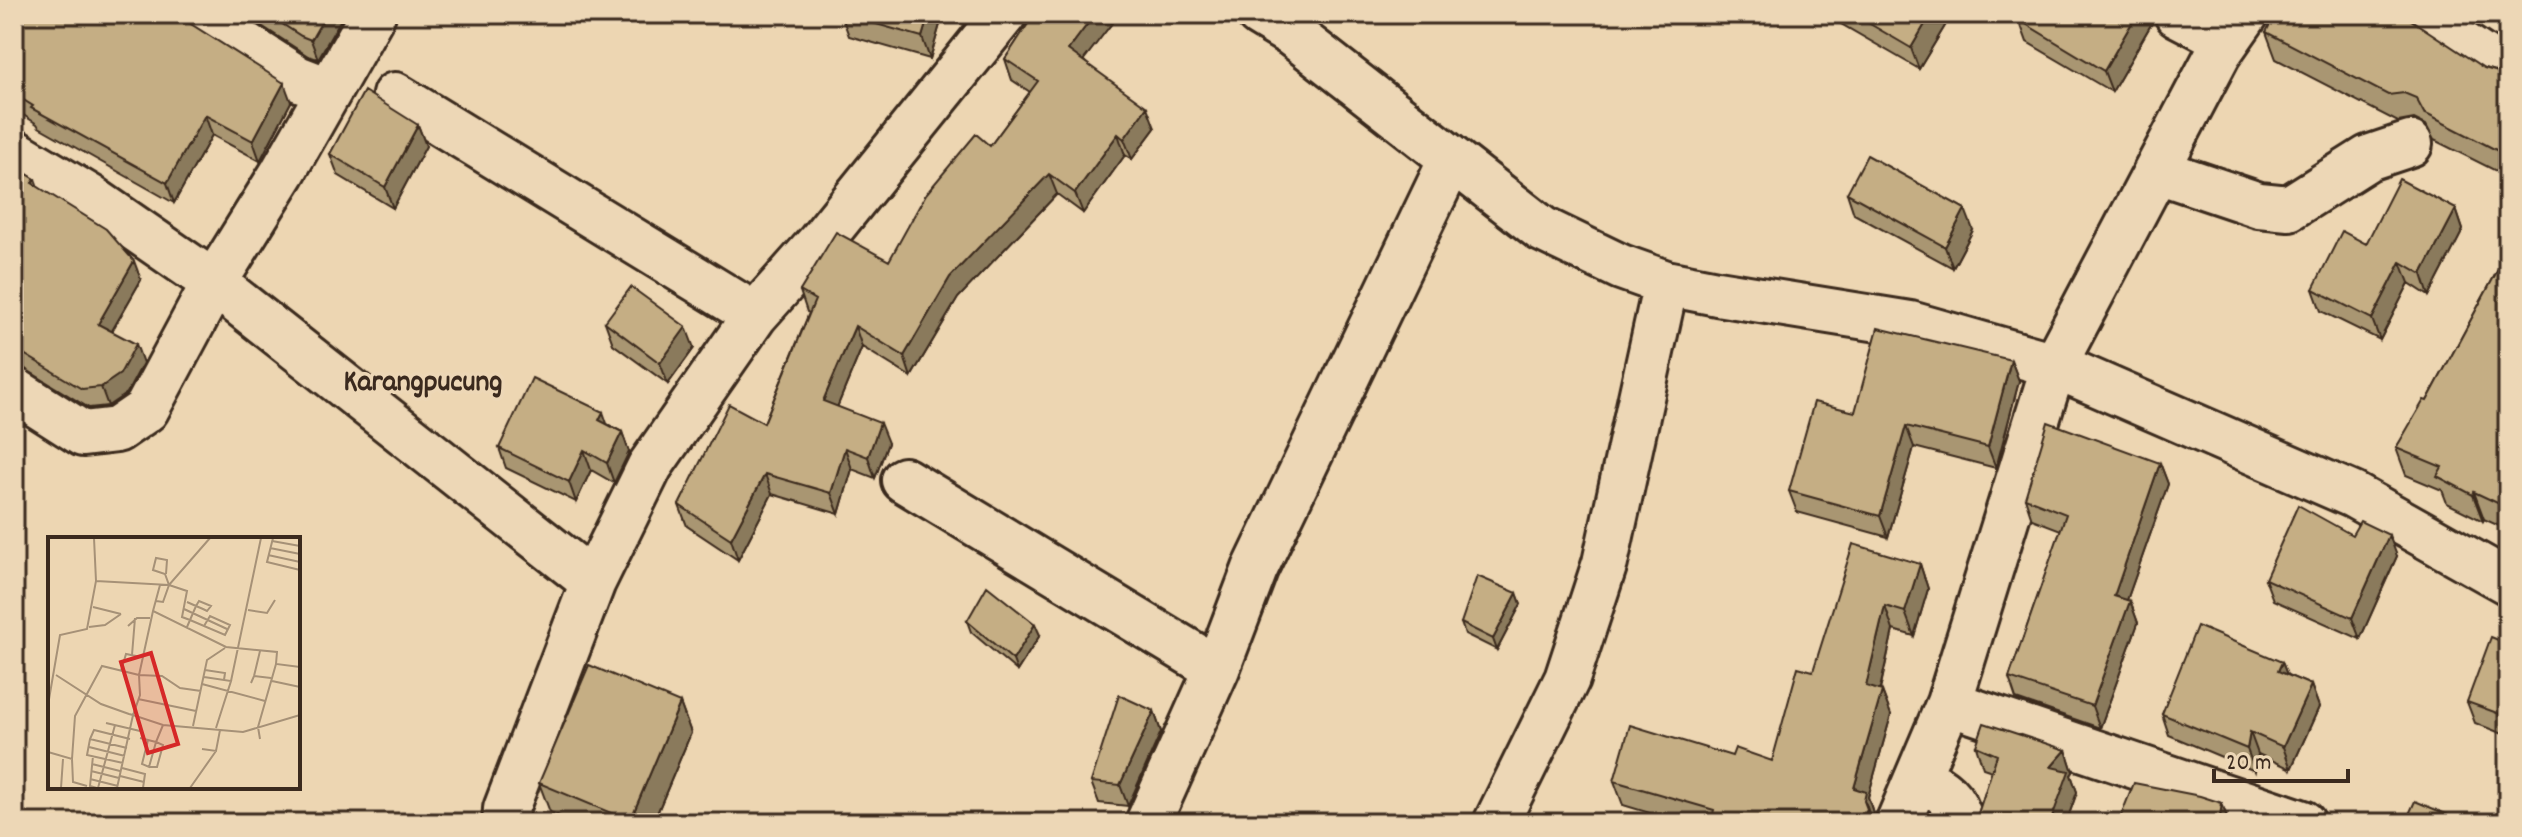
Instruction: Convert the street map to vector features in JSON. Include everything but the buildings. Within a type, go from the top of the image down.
[{"type":"street","points":[[197,14],[297,78],[328,90]]},
{"type":"street","points":[[14,390],[83,434],[117,430],[146,410],[214,283],[283,172],[373,14]]},
{"type":"street","points":[[505,823],[506,809],[531,739],[593,582],[650,466],[755,315],[820,242],[1004,14]]},
{"type":"street","points":[[1259,14],[1292,34],[1542,229],[1621,267],[1666,283],[1910,324],[2054,365],[2353,495],[2505,572]]},
{"type":"street","points":[[1898,823],[1949,703],[2054,365],[2218,54],[2236,27],[2177,14]]},
{"type":"street","points":[[2417,14],[2508,74]]},
{"type":"street","points":[[395,95],[755,315]]},
{"type":"street","points":[[2158,171],[2259,205],[2289,208],[2368,158],[2410,144]]},
{"type":"street","points":[[14,152],[91,198],[214,283],[593,582]]},
{"type":"street","points":[[1148,823],[1217,669],[1255,569],[1451,160]]},
{"type":"street","points":[[1496,823],[1567,679],[1600,578],[1666,283]]},
{"type":"street","points":[[904,480],[1217,669]]},
{"type":"street","points":[[1949,703],[2303,823]]},
{"type":"street","points":[[1918,777],[1941,788],[1954,801],[1961,823]]},
{"type":"district","name":"Karangpucung","points":[[423,380]]}]
